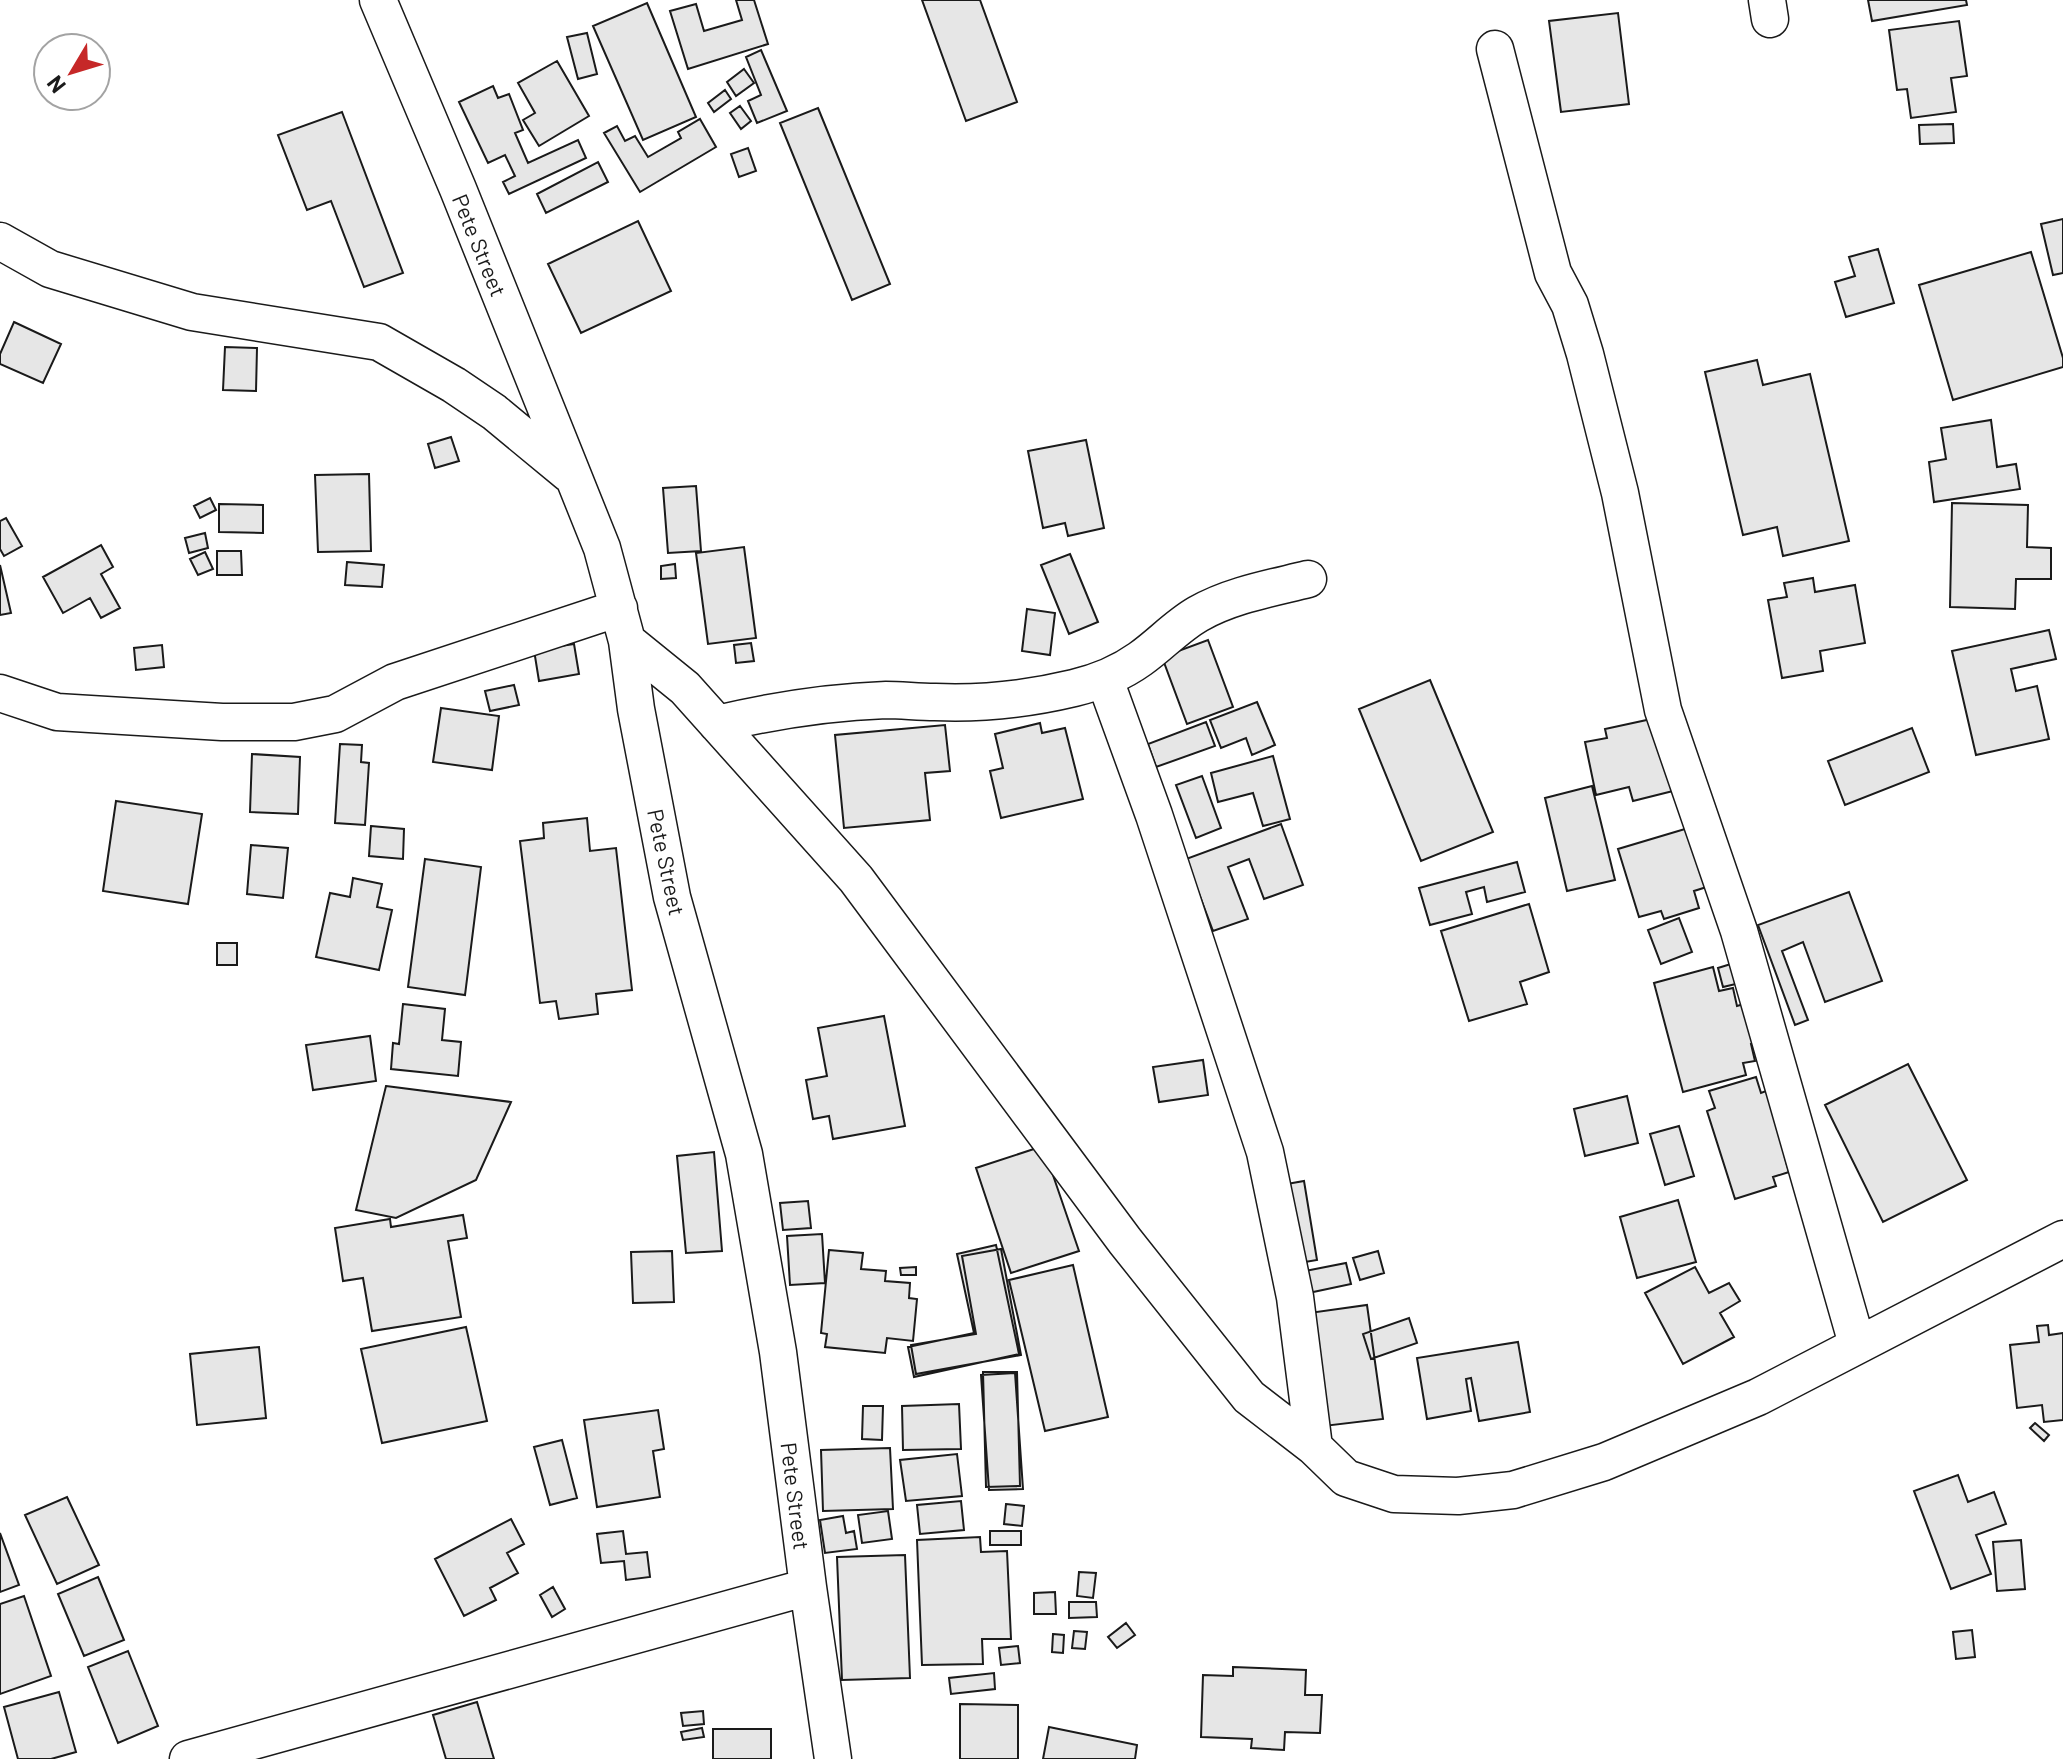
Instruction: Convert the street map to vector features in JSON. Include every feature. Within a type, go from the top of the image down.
[{"type":"street","name":"Pete Street","points":[[378,0],[453,176],[602,548],[623,624],[672,897],[744,1154],[778,1352],[833,1759]]},
{"type":"street","points":[[1495,49],[1553,273],[1570,305],[1589,370],[1620,493],[1663,710],[1739,931],[1857,1344]]},
{"type":"street","points":[[0,241],[50,269],[192,312],[379,342],[494,412],[573,477]]},
{"type":"street","points":[[717,724],[767,712],[843,703],[887,700],[995,702],[1043,695],[1105,680],[1142,658],[1199,613],[1236,598],[1308,579]]},
{"type":"street","points":[[0,693],[57,712],[222,722],[294,722],[335,714],[395,682],[623,624],[685,688],[856,879],[1125,1241],[1249,1397],[1314,1447],[1346,1478],[1394,1494],[1458,1496],[1513,1490],[1618,1456],[1758,1397],[2063,1239]]},
{"type":"street","points":[[1105,680],[1154,815],[1265,1152],[1295,1297],[1314,1447]]},
{"type":"street","points":[[188,1759],[808,1587]]},
{"type":"building","points":[[736,0],[754,0],[768,44],[688,69],[670,11],[696,4],[704,31],[742,20]]},
{"type":"building","points":[[922,0],[980,0],[1017,102],[966,121]]},
{"type":"building","points":[[1868,0],[1966,0],[1967,5],[1872,21]]},
{"type":"building","points":[[647,3],[696,117],[643,140],[593,26]]},
{"type":"building","points":[[1618,13],[1629,104],[1561,112],[1549,21]]},
{"type":"building","points":[[1959,21],[1967,76],[1951,78],[1956,112],[1911,118],[1907,89],[1897,90],[1889,30]]},
{"type":"building","points":[[587,33],[597,74],[578,79],[567,37]]},
{"type":"building","points":[[761,50],[787,111],[757,123],[748,101],[761,95],[746,57]]},
{"type":"building","points":[[557,61],[589,116],[539,146],[523,120],[535,113],[518,83]]},
{"type":"building","points":[[744,69],[754,83],[736,96],[727,82]]},
{"type":"building","points":[[493,86],[498,98],[509,94],[523,130],[515,133],[528,163],[578,140],[586,158],[509,194],[503,182],[515,176],[505,155],[488,163],[459,102]]},
{"type":"building","points":[[725,90],[731,99],[714,112],[708,103]]},
{"type":"building","points":[[740,106],[751,121],[741,129],[730,113]]},
{"type":"building","points":[[818,108],[890,284],[852,300],[780,123]]},
{"type":"building","points":[[342,112],[403,273],[364,287],[331,201],[307,210],[278,135]]},
{"type":"building","points":[[700,119],[716,147],[640,192],[604,133],[617,126],[625,141],[635,136],[648,157],[681,138],[678,132]]},
{"type":"building","points":[[1953,124],[1954,143],[1920,144],[1919,125]]},
{"type":"building","points":[[748,148],[756,171],[739,177],[731,154]]},
{"type":"building","points":[[598,162],[608,182],[546,213],[537,194]]},
{"type":"building","points":[[2063,219],[2063,273],[2053,275],[2041,224]]},
{"type":"building","points":[[638,221],[671,291],[581,333],[548,264]]},
{"type":"building","points":[[1878,249],[1894,303],[1846,317],[1835,282],[1855,276],[1849,257]]},
{"type":"building","points":[[2031,252],[2063,358],[2063,367],[1953,400],[1919,285]]},
{"type":"building","points":[[14,322],[61,344],[43,383],[0,364],[0,354]]},
{"type":"building","points":[[225,347],[257,348],[256,391],[223,390]]},
{"type":"building","points":[[1757,360],[1763,385],[1810,374],[1849,541],[1783,556],[1777,527],[1743,535],[1705,372]]},
{"type":"building","points":[[1991,420],[1997,467],[2016,464],[2020,489],[1934,502],[1929,462],[1946,459],[1941,428]]},
{"type":"building","points":[[451,437],[459,461],[435,468],[428,444]]},
{"type":"building","points":[[1086,440],[1104,528],[1068,536],[1065,523],[1043,528],[1028,451]]},
{"type":"building","points":[[369,474],[371,551],[318,552],[315,475]]},
{"type":"building","points":[[696,486],[701,551],[668,553],[663,488]]},
{"type":"building","points":[[210,498],[216,510],[200,518],[194,506]]},
{"type":"building","points":[[1952,503],[2028,505],[2027,547],[2051,548],[2051,579],[2016,579],[2015,609],[1950,607]]},
{"type":"building","points":[[219,504],[263,505],[263,533],[219,532]]},
{"type":"building","points":[[6,518],[22,546],[4,556],[0,549],[0,521]]},
{"type":"building","points":[[205,533],[208,548],[189,553],[185,538]]},
{"type":"building","points":[[101,545],[113,567],[101,574],[120,608],[101,618],[90,598],[63,613],[43,577]]},
{"type":"building","points":[[744,547],[756,638],[708,644],[696,553]]},
{"type":"building","points":[[217,551],[241,551],[242,575],[217,575]]},
{"type":"building","points":[[205,552],[213,569],[198,575],[190,559]]},
{"type":"building","points":[[1070,554],[1098,622],[1069,634],[1041,565]]},
{"type":"building","points":[[347,562],[384,565],[382,587],[345,585]]},
{"type":"building","points":[[675,564],[676,578],[661,579],[661,566]]},
{"type":"building","points":[[0,565],[11,613],[0,615]]},
{"type":"building","points":[[1813,578],[1815,592],[1855,585],[1865,643],[1820,651],[1823,671],[1782,678],[1768,600],[1787,597],[1784,583]]},
{"type":"building","points":[[1027,609],[1055,613],[1050,655],[1022,651]]},
{"type":"building","points":[[2049,630],[2056,659],[2011,669],[2016,691],[2037,686],[2049,739],[1976,755],[1952,651]]},
{"type":"building","points":[[1208,640],[1233,707],[1187,724],[1162,657]]},
{"type":"building","points":[[751,643],[754,661],[736,663],[734,645]]},
{"type":"building","points":[[574,644],[579,674],[539,681],[534,650]]},
{"type":"building","points":[[162,645],[164,667],[136,670],[134,648]]},
{"type":"building","points":[[1430,680],[1493,832],[1421,861],[1359,709]]},
{"type":"building","points":[[514,685],[519,705],[490,711],[485,691]]},
{"type":"building","points":[[1257,702],[1275,745],[1252,755],[1246,738],[1221,748],[1210,720]]},
{"type":"building","points":[[441,708],[499,716],[492,770],[433,762]]},
{"type":"building","points":[[1656,718],[1673,791],[1633,801],[1629,787],[1596,795],[1585,742],[1607,738],[1605,729]]},
{"type":"building","points":[[1206,722],[1215,746],[1156,767],[1148,744]]},
{"type":"building","points":[[1040,723],[1042,733],[1065,728],[1083,799],[1001,818],[990,771],[1003,768],[995,734]]},
{"type":"building","points":[[945,725],[950,771],[925,773],[930,820],[844,828],[835,735]]},
{"type":"building","points":[[1912,728],[1929,772],[1845,805],[1828,761]]},
{"type":"building","points":[[340,744],[362,745],[361,762],[369,763],[365,825],[335,823]]},
{"type":"building","points":[[252,754],[300,757],[298,814],[250,812]]},
{"type":"building","points":[[1273,756],[1290,819],[1263,826],[1253,793],[1218,802],[1211,773]]},
{"type":"building","points":[[1202,776],[1221,828],[1196,838],[1176,785]]},
{"type":"building","points":[[1592,786],[1615,880],[1567,891],[1545,798]]},
{"type":"building","points":[[116,801],[202,814],[188,904],[103,891]]},
{"type":"building","points":[[587,818],[590,851],[616,848],[632,990],[596,994],[598,1014],[559,1019],[556,1001],[540,1003],[520,841],[544,838],[543,823]]},
{"type":"building","points":[[1281,824],[1303,885],[1264,899],[1249,859],[1228,867],[1248,919],[1213,931],[1186,859]]},
{"type":"building","points":[[371,826],[404,829],[403,859],[369,856]]},
{"type":"building","points":[[1695,826],[1713,885],[1694,891],[1699,908],[1664,919],[1661,911],[1639,917],[1618,849]]},
{"type":"building","points":[[251,845],[288,848],[283,898],[247,894]]},
{"type":"building","points":[[425,859],[481,867],[465,995],[408,987]]},
{"type":"building","points":[[1517,862],[1525,892],[1487,902],[1484,887],[1466,892],[1472,914],[1430,925],[1419,888]]},
{"type":"building","points":[[353,878],[382,884],[377,907],[392,910],[379,970],[316,957],[330,893],[350,897]]},
{"type":"building","points":[[1849,892],[1882,981],[1825,1002],[1803,942],[1782,951],[1808,1020],[1795,1025],[1758,925]]},
{"type":"building","points":[[1529,904],[1549,972],[1520,982],[1527,1004],[1469,1021],[1441,931]]},
{"type":"building","points":[[1679,918],[1692,952],[1661,964],[1648,930]]},
{"type":"building","points":[[217,943],[237,943],[237,965],[217,965]]},
{"type":"building","points":[[1734,963],[1740,983],[1723,987],[1718,968]]},
{"type":"building","points":[[1713,967],[1719,991],[1733,988],[1737,1006],[1751,1002],[1761,1041],[1751,1044],[1755,1061],[1743,1063],[1746,1075],[1683,1092],[1654,983]]},
{"type":"building","points":[[403,1004],[445,1009],[442,1040],[461,1042],[458,1076],[391,1069],[393,1043],[399,1044]]},
{"type":"building","points":[[884,1016],[905,1126],[833,1139],[829,1116],[813,1119],[806,1080],[827,1076],[818,1028]]},
{"type":"building","points":[[370,1036],[376,1081],[313,1090],[306,1045]]},
{"type":"building","points":[[1203,1060],[1208,1095],[1159,1102],[1153,1067]]},
{"type":"building","points":[[1908,1064],[1967,1180],[1883,1222],[1825,1105]]},
{"type":"building","points":[[1756,1077],[1761,1093],[1774,1088],[1795,1155],[1785,1158],[1789,1172],[1773,1177],[1776,1186],[1735,1199],[1707,1111],[1715,1108],[1709,1091]]},
{"type":"building","points":[[386,1086],[511,1102],[476,1180],[396,1218],[356,1210]]},
{"type":"building","points":[[1627,1096],[1638,1143],[1585,1156],[1574,1109]]},
{"type":"building","points":[[1679,1126],[1694,1176],[1665,1185],[1650,1134]]},
{"type":"building","points":[[1043,1146],[1079,1251],[1011,1273],[976,1168]]},
{"type":"building","points":[[714,1152],[722,1251],[686,1253],[677,1156]]},
{"type":"building","points":[[1304,1181],[1317,1260],[1293,1264],[1281,1185]]},
{"type":"building","points":[[1678,1200],[1696,1262],[1637,1278],[1620,1217]]},
{"type":"building","points":[[808,1201],[811,1228],[783,1230],[780,1203]]},
{"type":"building","points":[[463,1215],[467,1238],[448,1241],[461,1317],[372,1331],[363,1278],[343,1281],[335,1228],[390,1219],[391,1227]]},
{"type":"building","points":[[822,1234],[825,1283],[790,1285],[787,1236]]},
{"type":"building","points":[[996,1245],[1019,1354],[914,1377],[908,1347],[974,1333],[957,1254]]},
{"type":"building","points":[[1001,1249],[1021,1355],[916,1374],[911,1345],[976,1334],[962,1256]]},
{"type":"building","points":[[829,1250],[863,1253],[861,1269],[886,1271],[885,1281],[910,1283],[909,1298],[917,1299],[913,1341],[887,1338],[885,1353],[825,1347],[827,1334],[821,1333]]},
{"type":"building","points":[[672,1251],[674,1302],[633,1303],[631,1252]]},
{"type":"building","points":[[1378,1251],[1384,1273],[1360,1280],[1353,1258]]},
{"type":"building","points":[[1346,1263],[1351,1284],[1299,1295],[1295,1273]]},
{"type":"building","points":[[1073,1265],[1108,1417],[1045,1431],[1009,1280]]},
{"type":"building","points":[[916,1267],[916,1275],[901,1275],[900,1268]]},
{"type":"building","points":[[1695,1267],[1709,1293],[1729,1283],[1740,1301],[1720,1313],[1734,1337],[1683,1364],[1645,1293]]},
{"type":"building","points":[[1367,1305],[1383,1419],[1324,1426],[1309,1313]]},
{"type":"building","points":[[1409,1318],[1417,1343],[1371,1359],[1363,1334]]},
{"type":"building","points":[[2048,1325],[2049,1335],[2063,1333],[2063,1420],[2044,1422],[2042,1405],[2017,1408],[2010,1345],[2039,1342],[2037,1326]]},
{"type":"building","points":[[466,1327],[487,1421],[382,1443],[361,1349]]},
{"type":"building","points":[[1518,1342],[1530,1412],[1479,1421],[1471,1378],[1466,1379],[1471,1411],[1427,1419],[1417,1358]]},
{"type":"building","points":[[259,1347],[266,1418],[197,1425],[190,1354]]},
{"type":"building","points":[[983,1372],[1017,1372],[1020,1486],[986,1487]]},
{"type":"building","points":[[1015,1373],[1023,1489],[989,1490],[981,1375]]},
{"type":"building","points":[[959,1404],[961,1449],[903,1450],[902,1406]]},
{"type":"building","points":[[863,1406],[883,1406],[882,1440],[862,1439]]},
{"type":"building","points":[[658,1410],[664,1449],[653,1451],[660,1497],[597,1507],[584,1420]]},
{"type":"building","points":[[2035,1423],[2049,1435],[2044,1441],[2030,1428]]},
{"type":"building","points":[[562,1440],[577,1498],[550,1505],[534,1447]]},
{"type":"building","points":[[890,1448],[893,1509],[823,1511],[821,1450]]},
{"type":"building","points":[[957,1454],[962,1496],[906,1501],[900,1460]]},
{"type":"building","points":[[1958,1475],[1968,1502],[1994,1492],[2006,1524],[1976,1535],[1991,1574],[1951,1589],[1914,1491]]},
{"type":"building","points":[[67,1497],[99,1565],[57,1584],[25,1515]]},
{"type":"building","points":[[961,1501],[964,1530],[920,1534],[917,1505]]},
{"type":"building","points":[[1006,1504],[1024,1506],[1022,1526],[1004,1524]]},
{"type":"building","points":[[888,1511],[892,1539],[862,1543],[858,1515]]},
{"type":"building","points":[[843,1516],[846,1533],[854,1531],[857,1549],[825,1553],[820,1520]]},
{"type":"building","points":[[511,1519],[524,1544],[507,1553],[518,1573],[490,1588],[496,1600],[464,1616],[435,1559]]},
{"type":"building","points":[[623,1531],[626,1554],[647,1552],[650,1577],[626,1580],[624,1561],[601,1563],[597,1534]]},
{"type":"building","points":[[990,1531],[1021,1531],[1021,1545],[990,1545]]},
{"type":"building","points":[[0,1533],[19,1585],[0,1592]]},
{"type":"building","points":[[980,1537],[981,1552],[1007,1551],[1011,1639],[982,1639],[983,1664],[922,1665],[917,1540]]},
{"type":"building","points":[[2021,1540],[2025,1589],[1997,1591],[1993,1542]]},
{"type":"building","points":[[905,1555],[910,1678],[842,1680],[837,1557]]},
{"type":"building","points":[[1079,1572],[1096,1573],[1093,1598],[1077,1596]]},
{"type":"building","points":[[98,1577],[124,1640],[84,1656],[58,1594]]},
{"type":"building","points":[[553,1587],[565,1609],[552,1617],[540,1595]]},
{"type":"building","points":[[1055,1592],[1056,1614],[1034,1614],[1034,1593]]},
{"type":"building","points":[[24,1596],[51,1676],[0,1694],[0,1604]]},
{"type":"building","points":[[1069,1602],[1096,1602],[1097,1617],[1069,1618]]},
{"type":"building","points":[[1126,1623],[1135,1635],[1117,1648],[1108,1637]]},
{"type":"building","points":[[1972,1630],[1975,1657],[1956,1659],[1953,1632]]},
{"type":"building","points":[[1074,1631],[1087,1632],[1085,1649],[1072,1648]]},
{"type":"building","points":[[1053,1634],[1064,1635],[1063,1653],[1052,1652]]},
{"type":"building","points":[[1018,1646],[1020,1663],[1001,1665],[999,1648]]},
{"type":"building","points":[[128,1651],[158,1726],[118,1743],[88,1667]]},
{"type":"building","points":[[1233,1667],[1306,1670],[1305,1695],[1322,1695],[1320,1733],[1285,1732],[1284,1750],[1251,1748],[1252,1739],[1201,1737],[1203,1675],[1233,1676]]},
{"type":"building","points":[[994,1673],[995,1689],[951,1694],[949,1678]]},
{"type":"building","points":[[59,1692],[76,1752],[51,1759],[18,1759],[4,1707]]},
{"type":"building","points":[[477,1702],[494,1759],[446,1759],[433,1715]]},
{"type":"building","points":[[960,1704],[1018,1705],[1018,1759],[960,1759]]},
{"type":"building","points":[[703,1711],[704,1724],[683,1726],[681,1713]]},
{"type":"building","points":[[1049,1727],[1137,1745],[1135,1759],[1043,1759]]},
{"type":"building","points":[[702,1728],[704,1737],[683,1740],[681,1732]]},
{"type":"building","points":[[713,1729],[771,1729],[771,1759],[713,1759]]}]
